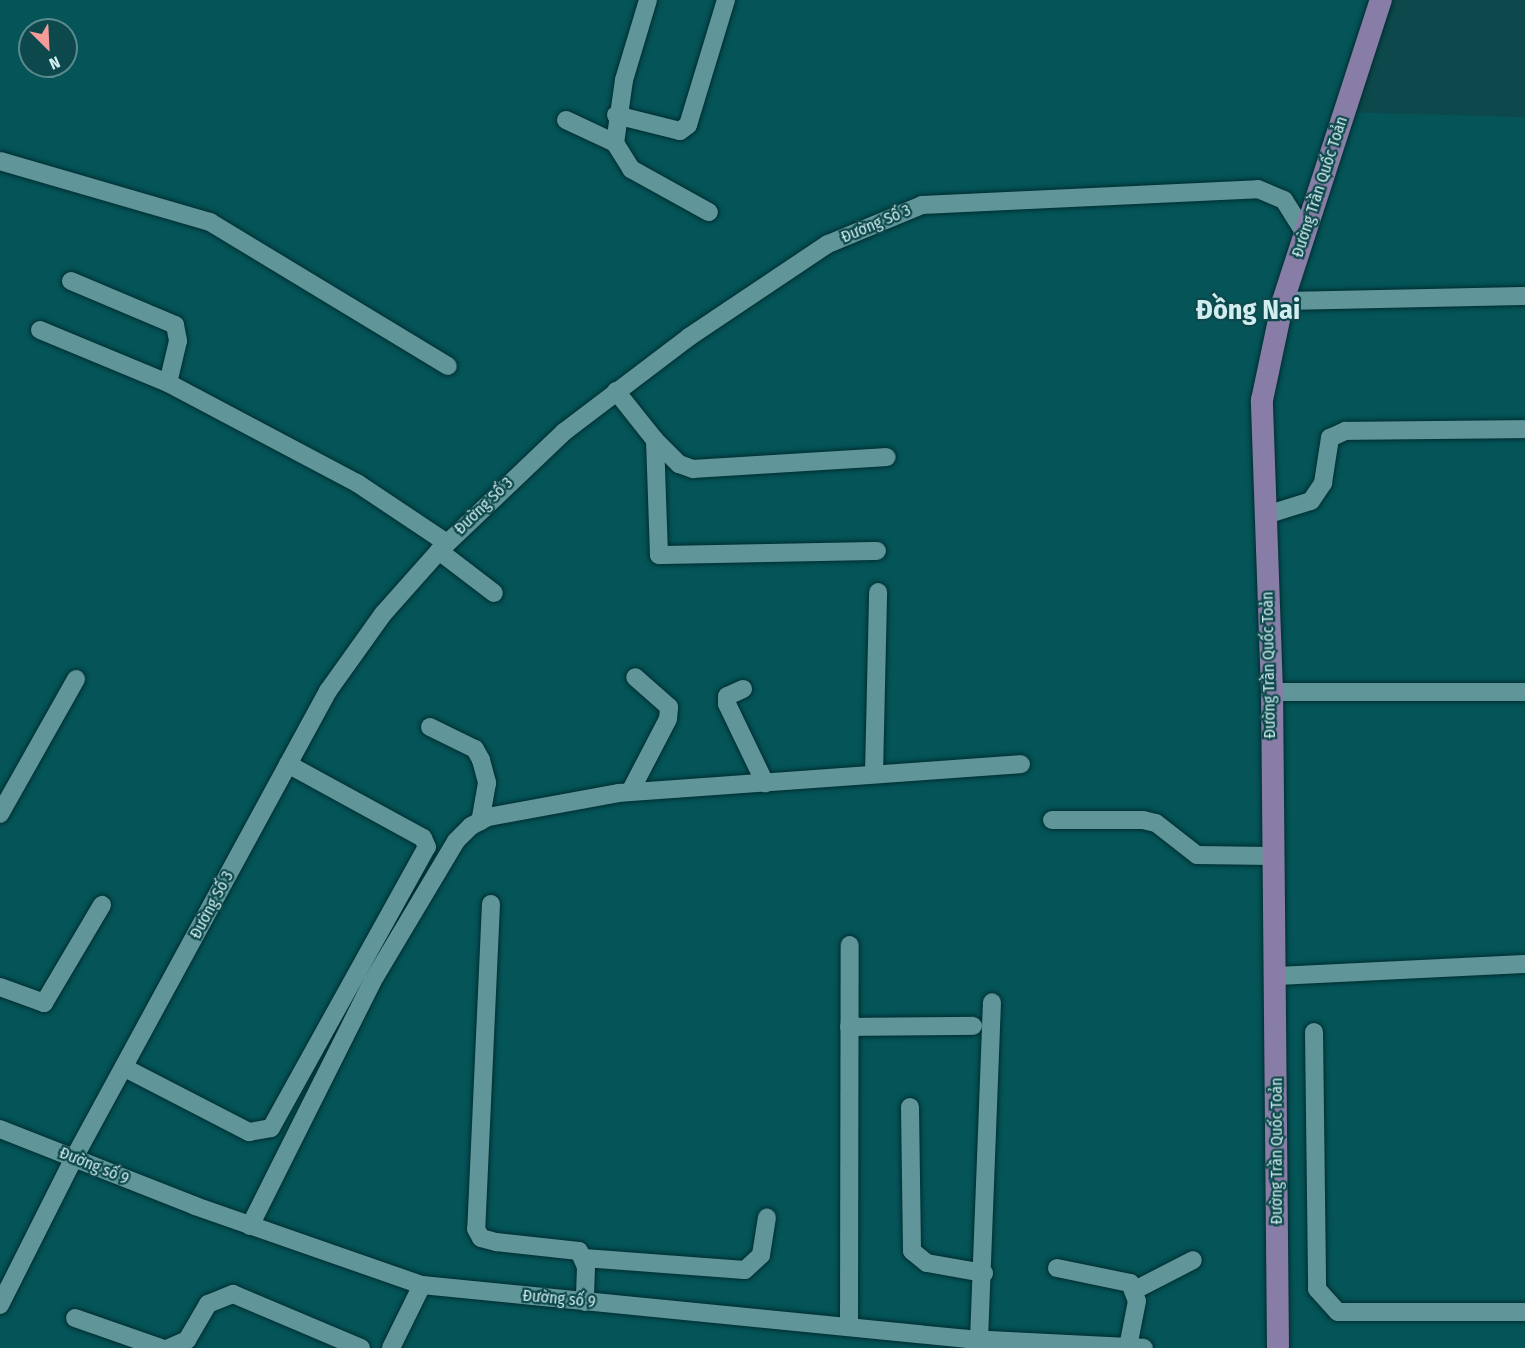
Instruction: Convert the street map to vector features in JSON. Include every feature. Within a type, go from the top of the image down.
[{"type":"main road","name":"Đường Trần Quốc Toản","points":[[1278,1348],[1272,692],[1262,400],[1283,301],[1381,0]]},
{"type":"street","points":[[615,143],[616,116],[648,0]]},
{"type":"street","points":[[616,116],[680,131],[688,125],[726,0]]},
{"type":"street","points":[[566,120],[615,143],[631,169],[709,212]]},
{"type":"street","points":[[0,161],[210,222],[448,366]]},
{"type":"street","name":"Đường Số 3","points":[[0,1305],[74,1158],[288,764],[360,645],[443,547],[555,439],[616,391],[828,244],[922,205],[974,198],[1258,189],[1284,200],[1305,233]]},
{"type":"street","points":[[70,281],[175,325],[178,341],[168,382]]},
{"type":"street","points":[[1283,301],[1525,296]]},
{"type":"street","points":[[40,330],[168,382],[366,488],[443,547],[494,593]]},
{"type":"street","points":[[616,391],[655,440],[679,464],[693,470],[887,457]]},
{"type":"street","points":[[1266,515],[1311,501],[1323,483],[1330,438],[1345,431],[1525,429]]},
{"type":"street","points":[[655,440],[659,555],[877,551]]},
{"type":"street","points":[[874,774],[878,592]]},
{"type":"street","points":[[630,792],[668,719],[669,707],[635,677]]},
{"type":"street","points":[[0,814],[76,679]]},
{"type":"street","points":[[743,689],[727,696],[728,704],[765,783]]},
{"type":"street","points":[[1272,692],[1525,692]]},
{"type":"street","points":[[430,727],[475,749],[481,760],[487,783],[480,821]]},
{"type":"street","points":[[124,1068],[249,1132],[271,1128],[427,847],[423,838],[288,764]]},
{"type":"street","points":[[250,1226],[372,982],[456,842],[480,821],[630,792],[1021,764]]},
{"type":"street","points":[[1052,820],[1143,820],[1156,823],[1197,855],[1272,856]]},
{"type":"street","points":[[0,987],[44,1003],[102,904]]},
{"type":"street","points":[[491,904],[476,1229],[481,1238],[496,1242],[555,1245],[579,1251],[584,1258],[585,1302]]},
{"type":"street","points":[[849,1327],[850,945]]},
{"type":"street","points":[[1276,976],[1525,964]]},
{"type":"street","points":[[972,1342],[984,1274],[992,1002]]},
{"type":"street","points":[[849,1027],[972,1026]]},
{"type":"street","points":[[1314,1032],[1317,1288],[1338,1312],[1525,1312]]},
{"type":"street","points":[[910,1107],[912,1251],[927,1263],[984,1274]]},
{"type":"street","name":"Đường số 9","points":[[0,1129],[250,1226],[422,1285],[849,1327],[901,1340],[1136,1348]]},
{"type":"street","points":[[584,1258],[745,1270],[761,1255],[767,1217]]},
{"type":"street","points":[[1135,1290],[1193,1260]]},
{"type":"street","points":[[1057,1268],[1130,1283],[1135,1290],[1136,1348]]},
{"type":"street","points":[[398,1346],[422,1285]]},
{"type":"street","points":[[169,1348],[187,1340],[207,1304],[233,1294],[361,1348]]},
{"type":"street","points":[[75,1318],[161,1348]]},
{"type":"shaded area","points":[[0,0],[1373,0],[1336,112],[1525,117],[1525,1348],[0,1348]]},
{"type":"district","name":"Đồng Nai","points":[[1248,310]]}]
